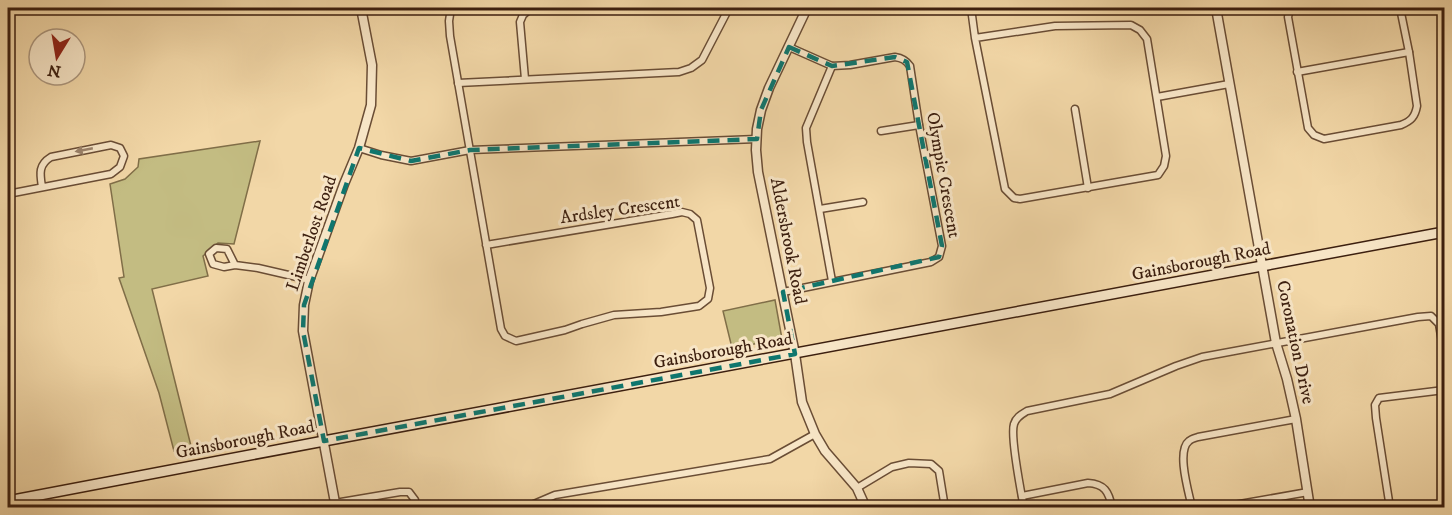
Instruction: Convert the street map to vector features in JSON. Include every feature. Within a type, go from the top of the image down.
[{"type":"main road","name":"Gainsborough Road","points":[[8,501],[1444,232]]},
{"type":"street","name":"Limberlost Road","points":[[336,505],[303,332],[304,305],[310,280],[359,148],[371,105],[372,65],[361,8]]},
{"type":"street","name":"Ardsley Crescent","points":[[451,8],[450,36],[486,245],[501,329],[505,336],[516,341],[565,330],[614,315],[661,312],[699,306],[708,299],[710,288],[697,220],[690,214],[682,212],[486,245]]},
{"type":"street","points":[[525,79],[520,22],[523,15],[531,8]]},
{"type":"street","points":[[458,83],[679,72],[691,68],[702,60],[727,10],[715,8]]},
{"type":"street","name":"Aldersbrook Road","points":[[807,8],[761,110],[757,129],[758,172],[795,354],[802,402],[814,434],[825,451],[857,488],[866,507]]},
{"type":"street","points":[[971,8],[975,38],[1005,189],[1014,198],[1020,199],[1158,175],[1164,166],[1166,156],[1147,39],[1140,30],[1131,25],[1055,26],[975,38]]},
{"type":"street","name":"Coronation Drive","points":[[1216,8],[1276,343],[1296,419],[1311,507]]},
{"type":"street","points":[[1290,8],[1288,17],[1308,128],[1314,135],[1324,139],[1401,125],[1416,115],[1417,106],[1409,52],[1400,8]]},
{"type":"street","name":"Olympic Crescent","points":[[783,292],[931,262],[939,257],[942,246],[910,66],[907,62],[895,57],[832,66],[789,47]]},
{"type":"street","points":[[1297,72],[1409,52]]},
{"type":"street","points":[[832,66],[806,128],[832,281]]},
{"type":"street","points":[[1157,97],[1229,84]]},
{"type":"street","points":[[1075,109],[1088,188]]},
{"type":"street","points":[[881,131],[919,125]]},
{"type":"street","points":[[359,148],[381,155],[411,160],[470,150],[757,139]]},
{"type":"street","points":[[8,194],[111,174],[120,167],[124,156],[120,147],[111,145],[51,157],[44,161],[40,169],[42,187]]},
{"type":"street","points":[[820,209],[863,202]]},
{"type":"street","points":[[235,264],[310,280]]},
{"type":"street","points":[[1024,507],[1013,436],[1014,423],[1027,411],[1110,394],[1202,357],[1418,317],[1431,316],[1439,324],[1444,354]]},
{"type":"street","points":[[1389,507],[1375,405],[1379,398],[1444,390]]},
{"type":"street","points":[[1192,507],[1183,464],[1183,450],[1188,441],[1198,437],[1296,419]]},
{"type":"street","points":[[530,507],[555,495],[770,459],[814,434]]},
{"type":"street","points":[[857,488],[892,467],[909,463],[931,464],[939,471],[945,507]]},
{"type":"street","points":[[1022,496],[1088,483],[1098,484],[1107,492],[1112,507]]},
{"type":"street","points":[[336,505],[409,492],[415,500],[416,507]]},
{"type":"street","points":[[1218,507],[1308,492]]},
{"type":"highlighted area","points":[[789,47],[832,66],[895,57],[907,62],[942,246],[939,257],[783,292],[795,354],[324,441],[303,331],[304,305],[359,148],[411,161],[470,150],[757,139],[761,110]]},
{"type":"shaded area","points":[[260,141],[234,244],[218,243],[203,256],[208,276],[152,289],[191,446],[174,451],[159,393],[119,278],[124,277],[110,184],[125,179],[138,167],[139,159]]},
{"type":"shaded area","points":[[775,300],[782,339],[732,348],[723,311]]}]
